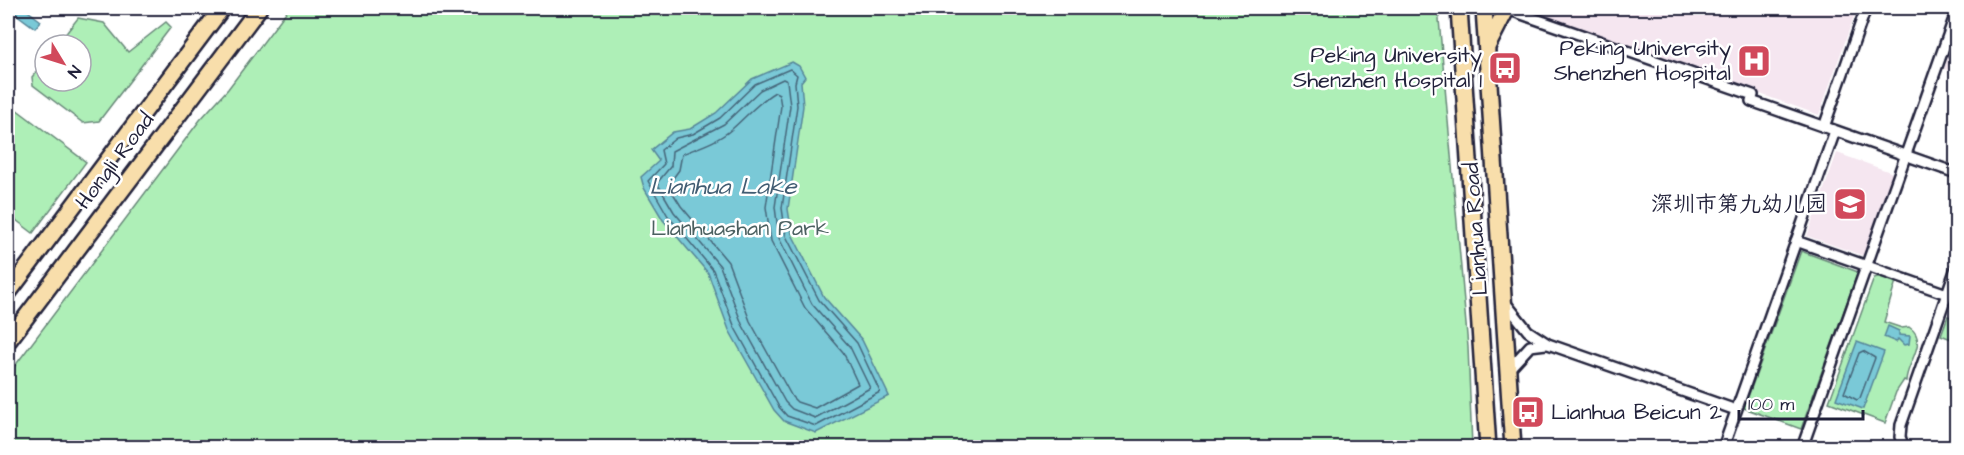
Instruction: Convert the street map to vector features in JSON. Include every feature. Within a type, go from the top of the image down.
[{"type":"main road","name":"Hongli Road","points":[[8,293],[222,8]]},
{"type":"main road","name":"Hongli Road","points":[[8,341],[259,8]]},
{"type":"main road","name":"Lianhua Road","points":[[1459,8],[1488,447]]},
{"type":"main road","name":"Lianhua Road","points":[[1484,8],[1513,447]]},
{"type":"main road","points":[[1486,47],[1507,8]]},
{"type":"street","points":[[1507,8],[1753,95],[1751,101],[1956,173]]},
{"type":"street","points":[[1824,127],[1866,8]]},
{"type":"street","points":[[1802,447],[1956,13]]},
{"type":"street","points":[[1723,447],[1835,131]]},
{"type":"street","points":[[1796,241],[1947,294]]},
{"type":"street","points":[[1904,447],[1901,425],[1956,268]]},
{"type":"street","points":[[1503,299],[1528,331],[1548,344],[1736,410]]},
{"type":"street","points":[[1508,370],[1530,346],[1548,344]]},
{"type":"shaded area","name":"Peking University Shenzhen Hospital","points":[[1520,8],[1857,8],[1819,115]]},
{"type":"shaded area","points":[[1956,33],[1956,73],[1944,69]]},
{"type":"shaded area","name":"深圳市第九幼儿园","points":[[1837,153],[1893,173],[1864,256],[1807,236]]},
{"type":"green space","name":"Lianhuashan Park","points":[[289,8],[1438,8],[1468,347],[1472,447],[8,447],[8,375],[200,120],[228,89]]},
{"type":"green space","points":[[78,18],[104,23],[128,52],[166,22],[171,27],[99,121],[83,123],[44,93],[93,93],[93,33],[66,33]]},
{"type":"green space","points":[[8,103],[86,162],[33,233],[8,214]]},
{"type":"green space","points":[[1801,251],[1858,272],[1801,429],[1744,408]]},
{"type":"green space","points":[[1881,276],[1896,281],[1884,322],[1902,328],[1909,327],[1917,339],[1906,381],[1904,380],[1896,392],[1885,423],[1829,402],[1874,278]]},
{"type":"green space","points":[[1948,316],[1956,319],[1956,341],[1941,335]]},
{"type":"water","points":[[8,8],[24,8],[41,21],[35,28]]},
{"type":"water","name":"Lianhua Lake","points":[[792,62],[799,66],[805,77],[801,82],[803,106],[788,209],[792,234],[824,297],[862,340],[889,396],[816,433],[784,421],[774,410],[729,330],[708,273],[663,220],[644,188],[641,177],[659,161],[651,150],[673,132],[690,129],[716,113],[752,79]]},
{"type":"water","points":[[1888,326],[1899,331],[1899,335],[1910,336],[1909,344],[1904,345],[1898,339],[1896,342],[1884,337]]},
{"type":"water","points":[[1857,342],[1884,352],[1863,409],[1836,399]]},
{"type":"place","name":"Peking University Shenzhen Hospital","points":[[1754,61]]},
{"type":"place","name":"Peking University Shenzhen Hospital 1","points":[[1505,68]]},
{"type":"place","name":"深圳市第九幼儿园","points":[[1850,204]]},
{"type":"place","name":"Lianhua Beicun 2","points":[[1528,412]]}]
